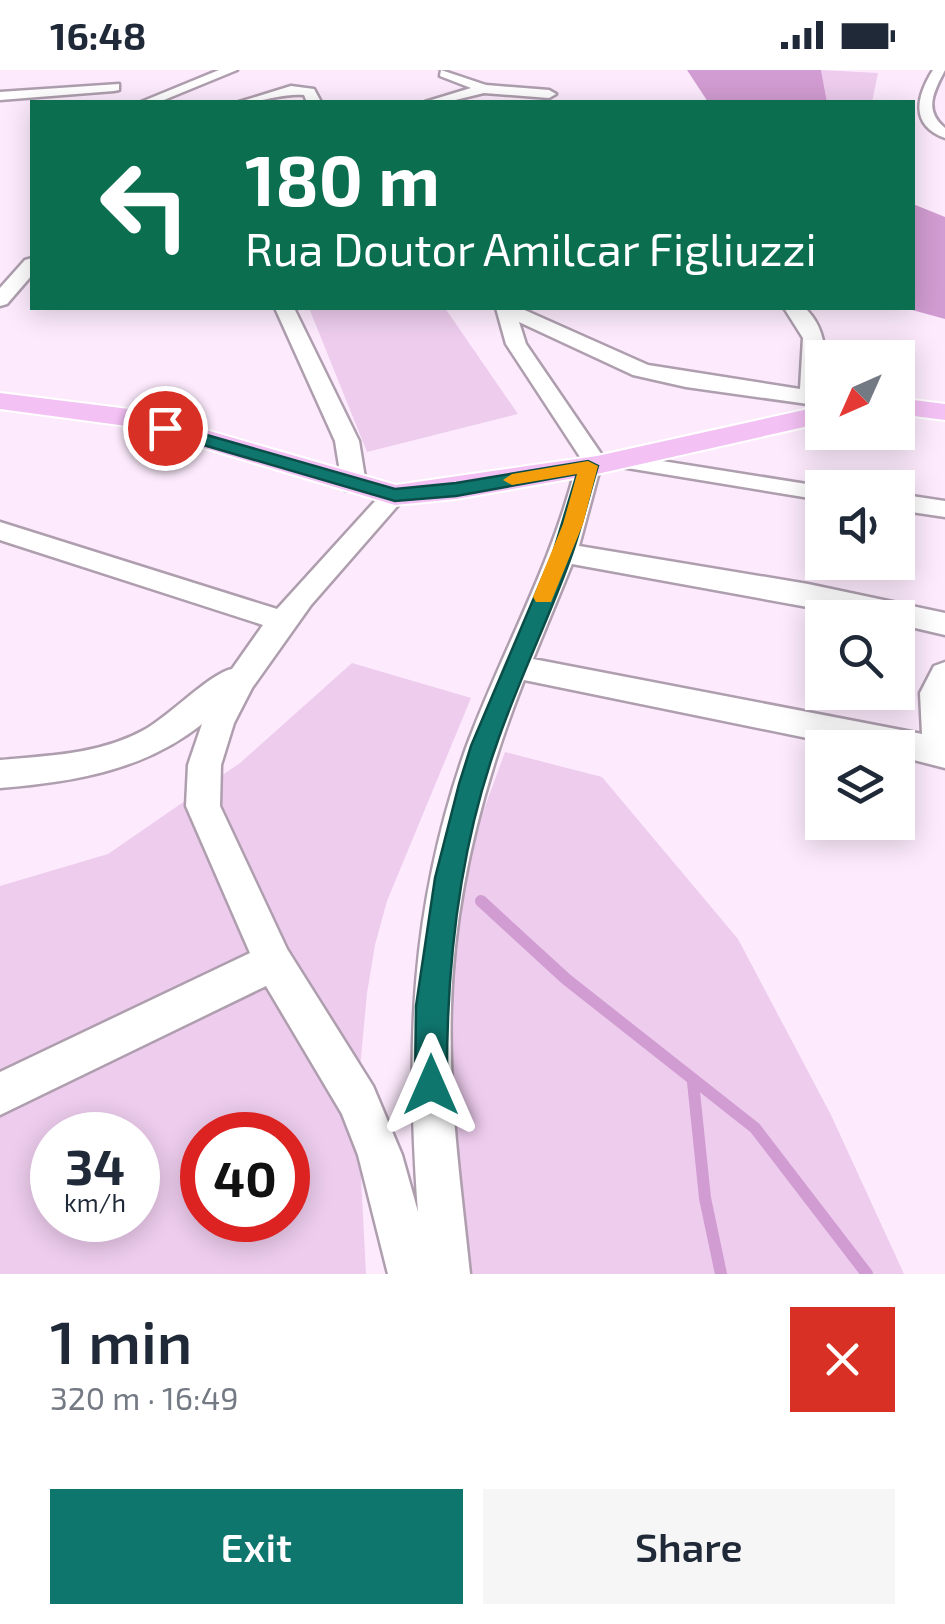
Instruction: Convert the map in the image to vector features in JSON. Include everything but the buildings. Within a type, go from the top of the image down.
[{"type":"main road","points":[[0,402],[137,420],[395,495],[456,490],[601,464],[805,408]]},
{"type":"main road","points":[[915,408],[945,412]]},
{"type":"street","points":[[110,100],[116,70]]},
{"type":"street","points":[[153,100],[231,70]]},
{"type":"street","points":[[440,100],[484,89],[550,92],[544,70]]},
{"type":"street","points":[[938,70],[922,103],[927,121],[942,130]]},
{"type":"street","points":[[444,73],[484,89]]},
{"type":"street","points":[[0,96],[114,86]]},
{"type":"street","points":[[254,100],[298,89],[309,92],[313,100]]},
{"type":"street","points":[[915,129],[942,130]]},
{"type":"street","points":[[0,302],[30,266]]},
{"type":"street","points":[[0,302],[30,302]]},
{"type":"street","points":[[285,310],[347,442],[354,484]]},
{"type":"street","points":[[797,310],[807,318],[815,340]]},
{"type":"street","points":[[507,318],[642,370],[805,401]]},
{"type":"street","points":[[507,318],[601,464]]},
{"type":"street","points":[[601,464],[805,490]]},
{"type":"street","points":[[446,1274],[431,1085],[431,1006],[449,878],[472,784],[516,666],[601,464]]},
{"type":"street","points":[[0,774],[70,770],[108,762],[148,744],[192,715],[276,629],[395,495]]},
{"type":"street","points":[[915,505],[945,509]]},
{"type":"street","points":[[0,532],[276,629]]},
{"type":"street","points":[[563,553],[808,594],[945,624]]},
{"type":"street","points":[[276,629],[221,715],[206,749],[200,780],[203,806],[272,962],[358,1101],[380,1155],[412,1274]]},
{"type":"street","points":[[516,666],[944,752],[932,705],[945,674]]},
{"type":"street","points":[[0,1094],[272,962]]},
{"type":"shaded area","points":[[687,70],[821,70],[827,100],[707,100]]},
{"type":"shaded area","points":[[821,70],[878,73],[872,100],[827,100]]},
{"type":"shaded area","points":[[915,205],[945,217],[945,319],[912,310]]},
{"type":"shaded area","points":[[310,310],[446,310],[518,414],[367,452]]},
{"type":"shaded area","points":[[352,663],[471,698],[387,901],[375,945],[357,1100],[366,1274],[0,1274],[0,886],[108,854],[240,763]]},
{"type":"shaded area","points":[[505,752],[602,777],[738,939],[831,1115],[904,1274],[444,1274],[445,916]]},
{"type":"waterway","points":[[481,901],[566,979],[755,1128],[867,1274]]},
{"type":"waterway","points":[[693,1082],[705,1198],[721,1274]]},
{"type":"slow traffic","points":[[512,480],[588,466],[583,495],[544,597]]},
{"type":"route","points":[[165,428],[395,495],[456,490],[588,466],[583,495],[563,553],[472,784],[449,878],[431,1006],[431,1085]]}]
